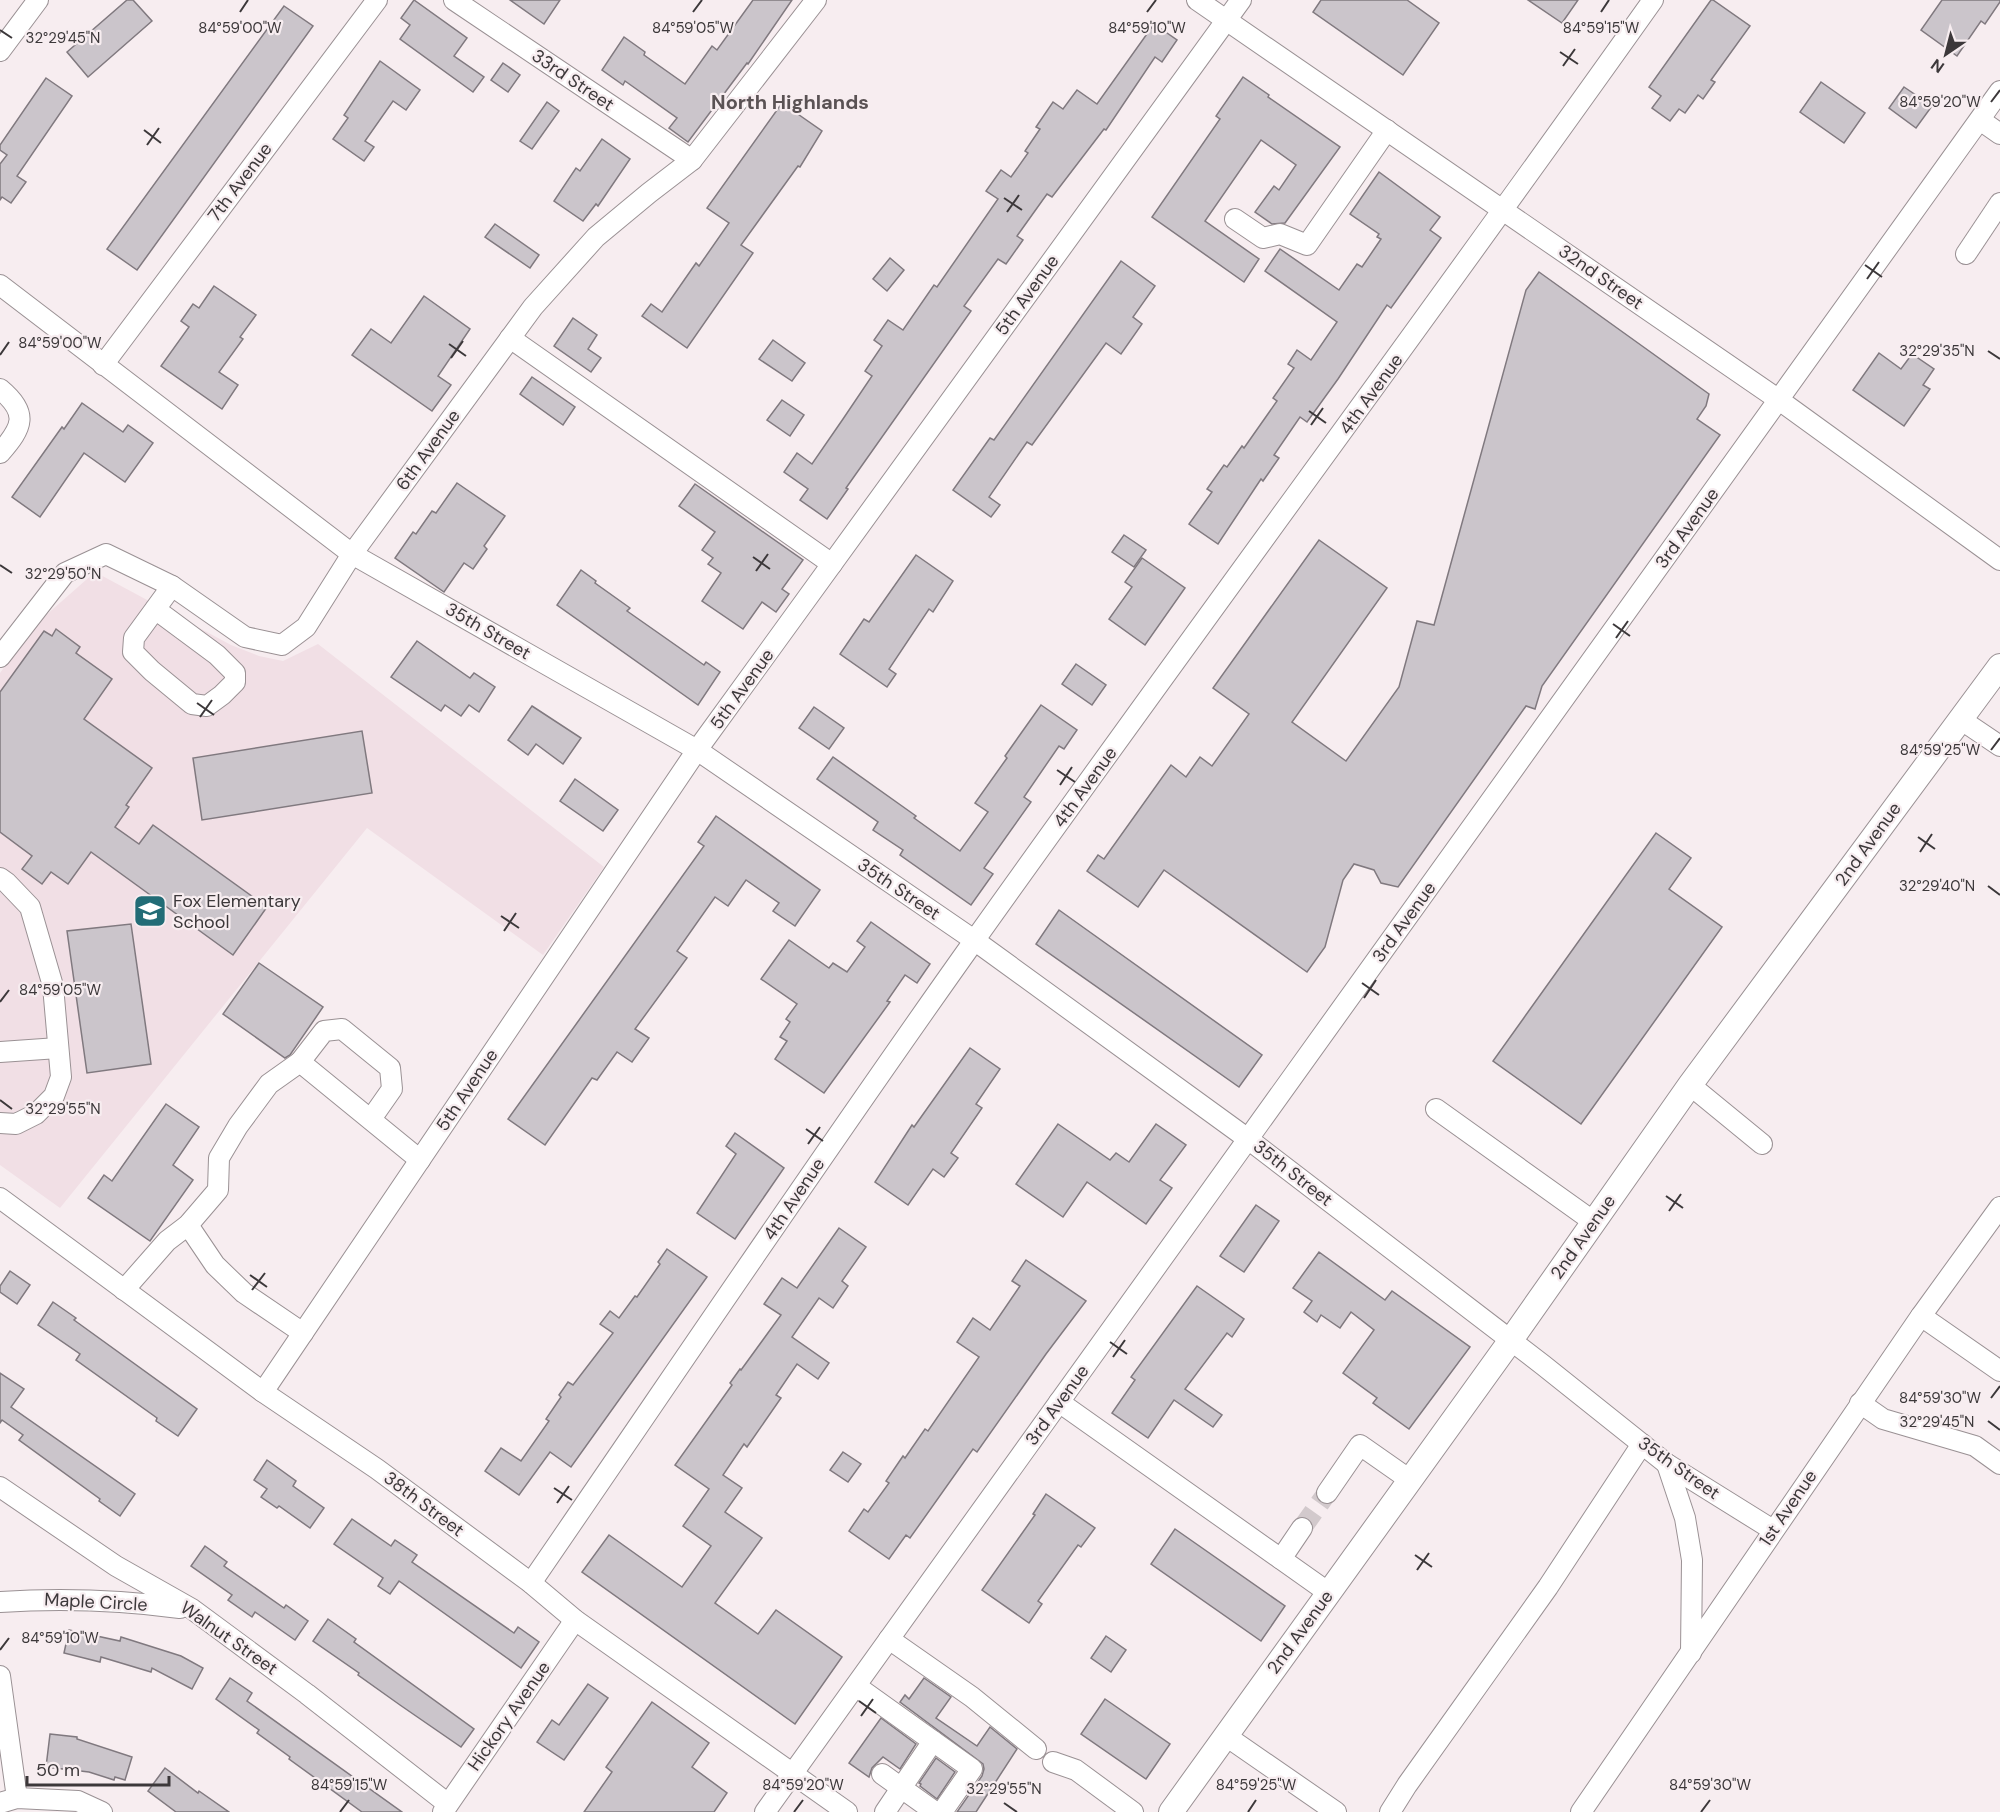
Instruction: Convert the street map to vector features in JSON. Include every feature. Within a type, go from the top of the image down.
[{"type":"main road","name":"2nd Avenue","points":[[1171,1812],[1511,1340],[1690,1085],[1960,719],[1996,678]]},
{"type":"street","points":[[0,51],[38,0]]},
{"type":"street","name":"7th Avenue","points":[[103,364],[377,0]]},
{"type":"street","name":"33rd Street","points":[[454,0],[692,160]]},
{"type":"street","name":"6th Avenue","points":[[0,657],[65,573],[106,554],[172,586],[245,638],[282,645],[306,627],[352,554],[532,307],[596,237],[692,160],[816,0]]},
{"type":"street","name":"32nd Street","points":[[1197,0],[1779,400],[2000,560]]},
{"type":"street","name":"5th Avenue","points":[[263,1392],[697,750],[1241,0]]},
{"type":"street","name":"4th Avenue","points":[[531,1583],[974,940],[1504,210],[1653,0]]},
{"type":"street","name":"3rd Avenue","points":[[765,1812],[2000,92]]},
{"type":"street","points":[[1980,120],[2000,134]]},
{"type":"street","points":[[1235,219],[1263,238],[1280,234],[1307,245],[1387,130]]},
{"type":"street","points":[[1966,254],[2000,203]]},
{"type":"street","name":"35th Street","points":[[0,285],[352,554],[697,750],[974,940],[1248,1139],[1511,1340],[1667,1464],[1773,1530]]},
{"type":"street","points":[[510,338],[832,564]]},
{"type":"street","points":[[0,389],[18,408],[20,419],[16,434],[3,443]]},
{"type":"street","points":[[155,609],[218,655],[235,673],[235,682],[207,706],[192,704],[133,652],[134,638],[155,609],[172,586]]},
{"type":"street","points":[[1960,719],[2000,746]]},
{"type":"street","points":[[0,878],[30,907],[53,986],[61,1077],[54,1096],[36,1114],[16,1124],[0,1124]]},
{"type":"street","points":[[124,1290],[167,1241],[188,1225],[218,1190],[219,1158],[238,1126],[269,1084],[300,1062],[324,1031],[342,1029],[390,1068],[392,1089],[371,1119]]},
{"type":"street","points":[[0,1052],[58,1048]]},
{"type":"street","points":[[300,1062],[420,1160]]},
{"type":"street","points":[[1690,1085],[1762,1144]]},
{"type":"street","points":[[1436,1109],[1594,1221]]},
{"type":"street","name":"38th Street","points":[[0,1198],[263,1392],[377,1469],[531,1583],[575,1620],[847,1812]]},
{"type":"street","name":"1st Avenue","points":[[1581,1812],[1860,1403],[2000,1207]]},
{"type":"street","points":[[188,1225],[215,1265],[244,1293],[303,1333]]},
{"type":"street","points":[[1921,1316],[2000,1371]]},
{"type":"street","points":[[1059,1402],[1329,1593]]},
{"type":"street","points":[[1860,1403],[1883,1419],[1975,1446],[2000,1464]]},
{"type":"street","points":[[1390,1812],[1548,1587],[1642,1444]]},
{"type":"street","points":[[1327,1493],[1360,1445],[1410,1480]]},
{"type":"street","points":[[1667,1464],[1684,1518],[1692,1560],[1691,1653]]},
{"type":"street","name":"Walnut Street","points":[[0,1487],[116,1566],[192,1609],[307,1694],[446,1808]]},
{"type":"street","points":[[1281,1559],[1302,1528]]},
{"type":"street","name":"Maple Circle","points":[[0,1602],[48,1598],[112,1601],[192,1609]]},
{"type":"street","name":"Hickory Avenue","points":[[446,1808],[575,1620]]},
{"type":"street","points":[[889,1639],[972,1696],[1036,1749]]},
{"type":"street","points":[[0,1676],[8,1801],[78,1801],[102,1812]]},
{"type":"street","points":[[856,1686],[972,1769],[942,1812]]},
{"type":"street","points":[[1226,1736],[1336,1812]]},
{"type":"street","points":[[885,1812],[933,1741]]},
{"type":"street","points":[[1053,1762],[1076,1770],[1133,1812]]},
{"type":"street","points":[[882,1774],[935,1812]]},
{"type":"shaded area","name":"Fox Elementary School","points":[[95,572],[231,645],[259,656],[283,661],[318,644],[604,867],[543,955],[367,828],[60,1208],[0,1165],[0,673],[36,624]]},
{"type":"building","points":[[127,0],[133,0],[152,21],[88,77],[67,52]]},
{"type":"building","points":[[414,0],[467,38],[454,56],[484,77],[473,92],[400,39],[410,25],[401,18]]},
{"type":"building","points":[[510,0],[560,0],[544,24]]},
{"type":"building","points":[[753,0],[792,0],[748,64],[688,142],[669,128],[677,118],[625,81],[623,85],[602,70],[624,37],[645,52],[644,55],[685,84],[712,46],[717,50]]},
{"type":"building","points":[[1321,0],[1407,0],[1439,23],[1403,75],[1313,12]]},
{"type":"building","points":[[1528,0],[1578,0],[1562,23]]},
{"type":"building","points":[[1711,0],[1750,26],[1711,80],[1715,82],[1703,99],[1698,95],[1685,113],[1679,109],[1670,121],[1652,108],[1661,96],[1649,87]]},
{"type":"building","points":[[1942,0],[2000,0],[2000,2],[1985,24],[1981,21],[1957,56],[1921,30]]},
{"type":"building","points":[[284,6],[313,26],[137,270],[107,249]]},
{"type":"building","points":[[1154,24],[1177,40],[1162,62],[1155,57],[1106,130],[1104,129],[1052,197],[1047,194],[1017,236],[1023,240],[1006,264],[998,259],[964,306],[971,311],[846,488],[848,489],[827,519],[800,500],[808,489],[784,472],[797,453],[812,464],[872,376],[865,371],[882,346],[874,340],[888,320],[903,330],[934,285],[937,287],[998,199],[986,191],[1001,170],[1011,177],[1028,153],[1025,151],[1040,129],[1036,127],[1053,102],[1063,109],[1077,90],[1097,104]]},
{"type":"building","points":[[380,61],[420,90],[406,110],[393,101],[365,141],[374,147],[364,161],[333,139],[348,118],[344,115]]},
{"type":"building","points":[[503,63],[520,75],[508,92],[491,80]]},
{"type":"building","points":[[1243,77],[1340,147],[1285,223],[1272,224],[1255,212],[1274,186],[1279,190],[1296,165],[1261,140],[1205,221],[1259,259],[1244,282],[1152,217],[1220,119],[1216,116]]},
{"type":"building","points":[[46,78],[72,96],[17,176],[26,182],[11,203],[2,197],[0,200],[0,164],[7,155],[0,150],[0,145]]},
{"type":"building","points":[[1821,82],[1865,113],[1844,143],[1800,112]]},
{"type":"building","points":[[1904,87],[1932,106],[1916,128],[1889,108]]},
{"type":"building","points":[[547,102],[559,111],[532,149],[520,141]]},
{"type":"building","points":[[782,103],[822,131],[800,167],[798,166],[741,245],[753,253],[687,348],[642,316],[651,304],[662,312],[696,263],[699,266],[729,223],[707,208]]},
{"type":"building","points":[[602,139],[630,159],[598,206],[596,204],[583,221],[554,201],[576,168],[580,171]]},
{"type":"building","points":[[1379,172],[1440,217],[1430,230],[1441,238],[1391,308],[1387,305],[1307,422],[1300,417],[1274,455],[1279,458],[1263,481],[1261,479],[1218,544],[1189,524],[1212,492],[1207,489],[1224,465],[1227,467],[1242,446],[1244,448],[1277,401],[1273,398],[1294,368],[1288,364],[1297,350],[1311,360],[1337,322],[1265,271],[1280,249],[1339,290],[1357,264],[1362,267],[1381,239],[1377,237],[1379,234],[1350,214]]},
{"type":"building","points":[[495,224],[539,255],[530,268],[485,237]]},
{"type":"building","points":[[890,258],[904,270],[887,291],[873,279]]},
{"type":"building","points":[[1121,261],[1155,286],[1133,317],[1142,324],[1121,354],[1106,343],[1032,445],[1027,442],[989,497],[1000,505],[991,517],[953,490],[990,438],[994,440]]},
{"type":"building","points":[[1539,272],[1709,394],[1706,406],[1697,419],[1720,435],[1542,686],[1535,709],[1526,706],[1398,887],[1381,883],[1374,870],[1354,864],[1343,880],[1325,947],[1307,972],[1164,870],[1138,907],[1087,871],[1098,855],[1104,859],[1171,765],[1186,777],[1200,757],[1212,766],[1249,714],[1213,688],[1319,540],[1387,588],[1292,722],[1346,761],[1399,687],[1417,621],[1434,625],[1526,290]]},
{"type":"building","points":[[214,286],[256,315],[240,337],[243,339],[219,372],[238,385],[222,409],[161,366],[189,327],[181,321],[193,304],[199,308]]},
{"type":"building","points":[[424,296],[470,329],[438,376],[451,385],[432,411],[352,355],[371,329],[391,343]]},
{"type":"building","points":[[573,318],[597,335],[588,349],[601,358],[591,372],[554,346]]},
{"type":"building","points":[[773,340],[805,363],[792,381],[759,359]]},
{"type":"building","points":[[1879,353],[1901,369],[1912,354],[1934,369],[1923,385],[1930,389],[1904,426],[1853,390]]},
{"type":"building","points":[[532,377],[575,407],[563,425],[520,394]]},
{"type":"building","points":[[782,400],[804,415],[790,436],[767,420]]},
{"type":"building","points":[[82,403],[123,432],[128,425],[153,443],[125,482],[84,453],[40,517],[12,497]]},
{"type":"building","points":[[457,483],[505,516],[484,546],[487,549],[473,569],[464,563],[444,592],[395,558],[413,532],[416,534],[432,511],[436,513]]},
{"type":"building","points":[[695,484],[803,560],[782,589],[789,594],[776,612],[762,602],[743,629],[702,601],[721,573],[708,564],[713,558],[702,550],[715,532],[679,506]]},
{"type":"building","points":[[1124,535],[1146,550],[1134,567],[1112,552]]},
{"type":"building","points":[[916,555],[953,581],[933,612],[929,609],[889,669],[896,674],[887,687],[840,654],[864,619],[869,622]]},
{"type":"building","points":[[1142,558],[1185,588],[1145,645],[1109,619],[1132,587],[1125,582]]},
{"type":"building","points":[[581,570],[630,608],[627,611],[704,665],[706,662],[720,672],[698,705],[557,605]]},
{"type":"building","points":[[56,629],[80,647],[76,653],[112,679],[84,719],[152,768],[126,805],[129,807],[115,827],[139,844],[153,825],[267,907],[233,955],[91,852],[68,884],[51,872],[42,884],[22,869],[32,856],[0,832],[0,692],[44,631],[52,636]]},
{"type":"building","points":[[417,641],[470,678],[474,673],[495,687],[479,712],[469,705],[461,716],[445,705],[441,711],[391,677]]},
{"type":"building","points":[[1076,664],[1106,685],[1092,705],[1062,684]]},
{"type":"building","points":[[1041,705],[1077,730],[1064,749],[1059,746],[1024,797],[1031,802],[984,868],[993,874],[971,905],[900,855],[903,850],[873,830],[878,822],[817,779],[833,757],[916,816],[914,818],[960,851],[988,812],[975,803]]},
{"type":"building","points":[[532,706],[581,738],[563,764],[536,744],[528,755],[508,740]]},
{"type":"building","points":[[814,707],[844,728],[829,749],[799,728]]},
{"type":"building","points":[[362,731],[372,793],[202,820],[193,758]]},
{"type":"building","points":[[575,779],[618,810],[603,831],[560,801]]},
{"type":"building","points":[[716,816],[820,890],[795,926],[773,911],[779,903],[746,880],[728,906],[715,897],[677,951],[687,958],[635,1029],[649,1038],[632,1062],[617,1052],[597,1080],[592,1078],[545,1145],[508,1119],[704,846],[698,842]]},
{"type":"building","points":[[1656,833],[1691,858],[1669,889],[1722,927],[1581,1124],[1493,1061]]},
{"type":"building","points":[[1059,910],[1262,1055],[1239,1087],[1036,944]]},
{"type":"building","points":[[871,922],[930,964],[917,983],[905,975],[887,1001],[890,1002],[824,1093],[775,1059],[787,1041],[780,1037],[790,1022],[786,1019],[797,1004],[761,979],[789,940],[829,968],[833,963],[847,972],[865,947],[857,941]]},
{"type":"building","points":[[131,924],[151,1064],[87,1073],[67,931]]},
{"type":"building","points":[[259,963],[323,1007],[290,1055],[285,1058],[223,1014]]},
{"type":"building","points":[[970,1048],[1000,1069],[976,1104],[982,1108],[951,1153],[958,1158],[944,1177],[933,1169],[908,1205],[875,1182],[912,1125],[914,1127]]},
{"type":"building","points":[[166,1104],[199,1127],[173,1165],[193,1180],[150,1241],[88,1198],[104,1175],[112,1181]]},
{"type":"building","points":[[1058,1124],[1110,1160],[1116,1153],[1129,1162],[1156,1124],[1186,1145],[1160,1180],[1172,1188],[1146,1224],[1087,1182],[1063,1217],[1016,1184]]},
{"type":"building","points":[[735,1133],[784,1168],[735,1239],[697,1213],[736,1154],[726,1146]]},
{"type":"building","points":[[1256,1205],[1279,1221],[1244,1272],[1220,1256]]},
{"type":"building","points":[[839,1228],[866,1247],[842,1281],[848,1286],[833,1308],[819,1298],[792,1337],[829,1363],[818,1379],[797,1364],[776,1395],[781,1398],[747,1447],[744,1444],[723,1475],[742,1488],[725,1512],[762,1538],[715,1603],[758,1634],[776,1610],[842,1657],[795,1724],[582,1572],[609,1535],[682,1587],[711,1546],[683,1526],[709,1489],[675,1465],[732,1385],[730,1383],[781,1315],[764,1304],[782,1278],[797,1288]]},
{"type":"building","points":[[667,1249],[707,1277],[571,1467],[550,1452],[519,1495],[485,1471],[501,1448],[521,1461],[549,1421],[546,1419],[568,1382],[573,1385],[613,1333],[600,1324],[610,1311],[619,1318],[660,1264],[658,1262]]},
{"type":"building","points":[[1319,1252],[1385,1300],[1392,1291],[1470,1347],[1409,1429],[1373,1403],[1377,1398],[1343,1373],[1374,1330],[1351,1312],[1340,1328],[1321,1315],[1317,1322],[1304,1312],[1312,1301],[1293,1288]]},
{"type":"building","points":[[1026,1260],[1086,1301],[977,1452],[973,1449],[910,1538],[906,1535],[889,1559],[849,1531],[864,1509],[868,1512],[889,1483],[886,1481],[903,1456],[905,1458],[925,1429],[928,1431],[979,1357],[957,1342],[973,1318],[990,1330],[1020,1286],[1012,1281]]},
{"type":"building","points":[[10,1271],[30,1285],[17,1304],[0,1292],[0,1286]]},
{"type":"building","points":[[1197,1286],[1244,1319],[1232,1337],[1227,1333],[1185,1389],[1222,1415],[1213,1427],[1174,1400],[1148,1438],[1112,1413],[1135,1380],[1131,1377]]},
{"type":"building","points":[[53,1302],[76,1318],[74,1320],[197,1409],[178,1436],[156,1421],[157,1418],[76,1360],[80,1354],[38,1325]]},
{"type":"building","points":[[0,1373],[24,1389],[11,1407],[135,1494],[120,1516],[19,1440],[23,1435],[2,1420],[0,1423]]},
{"type":"building","points":[[843,1452],[861,1464],[848,1482],[830,1470]]},
{"type":"building","points":[[267,1460],[296,1481],[293,1486],[324,1508],[310,1528],[279,1506],[277,1508],[261,1497],[267,1489],[254,1480]]},
{"type":"building","points":[[1046,1494],[1095,1528],[1081,1547],[1078,1545],[1038,1601],[1042,1604],[1029,1623],[982,1590],[1035,1515],[1033,1514]]},
{"type":"building","points":[[352,1519],[391,1546],[395,1540],[417,1555],[412,1562],[514,1633],[518,1627],[539,1642],[521,1668],[399,1581],[390,1594],[378,1586],[383,1578],[334,1544]]},
{"type":"building","points":[[1175,1529],[1285,1606],[1261,1641],[1151,1564]]},
{"type":"building","points":[[205,1546],[227,1562],[224,1566],[284,1608],[286,1605],[308,1621],[295,1640],[255,1612],[252,1617],[228,1600],[232,1595],[191,1566]]},
{"type":"building","points":[[328,1619],[356,1639],[354,1642],[474,1729],[461,1747],[313,1641]]},
{"type":"building","points":[[69,1630],[120,1641],[121,1637],[181,1656],[203,1668],[192,1689],[152,1668],[151,1672],[101,1657],[100,1662],[64,1653]]},
{"type":"building","points":[[1106,1636],[1126,1650],[1111,1672],[1091,1658]]},
{"type":"building","points":[[230,1678],[252,1693],[247,1701],[402,1812],[362,1812],[289,1759],[290,1757],[257,1733],[259,1730],[216,1699]]},
{"type":"building","points":[[924,1678],[951,1697],[936,1718],[977,1746],[990,1727],[1017,1749],[976,1812],[957,1812],[982,1776],[983,1764],[900,1702],[905,1695],[909,1699]]},
{"type":"building","points":[[588,1684],[608,1698],[564,1760],[537,1742],[552,1720],[559,1725]]},
{"type":"building","points":[[1105,1699],[1170,1744],[1146,1779],[1081,1734]]},
{"type":"building","points":[[652,1702],[709,1743],[692,1767],[727,1793],[714,1812],[584,1812],[612,1772],[606,1767]]},
{"type":"building","points":[[881,1718],[916,1744],[900,1769],[883,1757],[872,1768],[869,1777],[849,1763]]},
{"type":"building","points":[[50,1734],[77,1737],[77,1739],[132,1757],[125,1780],[115,1777],[114,1780],[89,1772],[46,1767]]},
{"type":"building","points":[[936,1758],[955,1772],[937,1799],[919,1783]]},
{"type":"building","points":[[165,1768],[198,1793],[199,1791],[229,1812],[176,1812],[148,1791]]},
{"type":"tunnel","points":[[1302,1528],[1327,1493]]},
{"type":"place","name":"Fox Elementary School","points":[[150,911]]},
{"type":"district","name":"North Highlands","points":[[790,102]]}]
